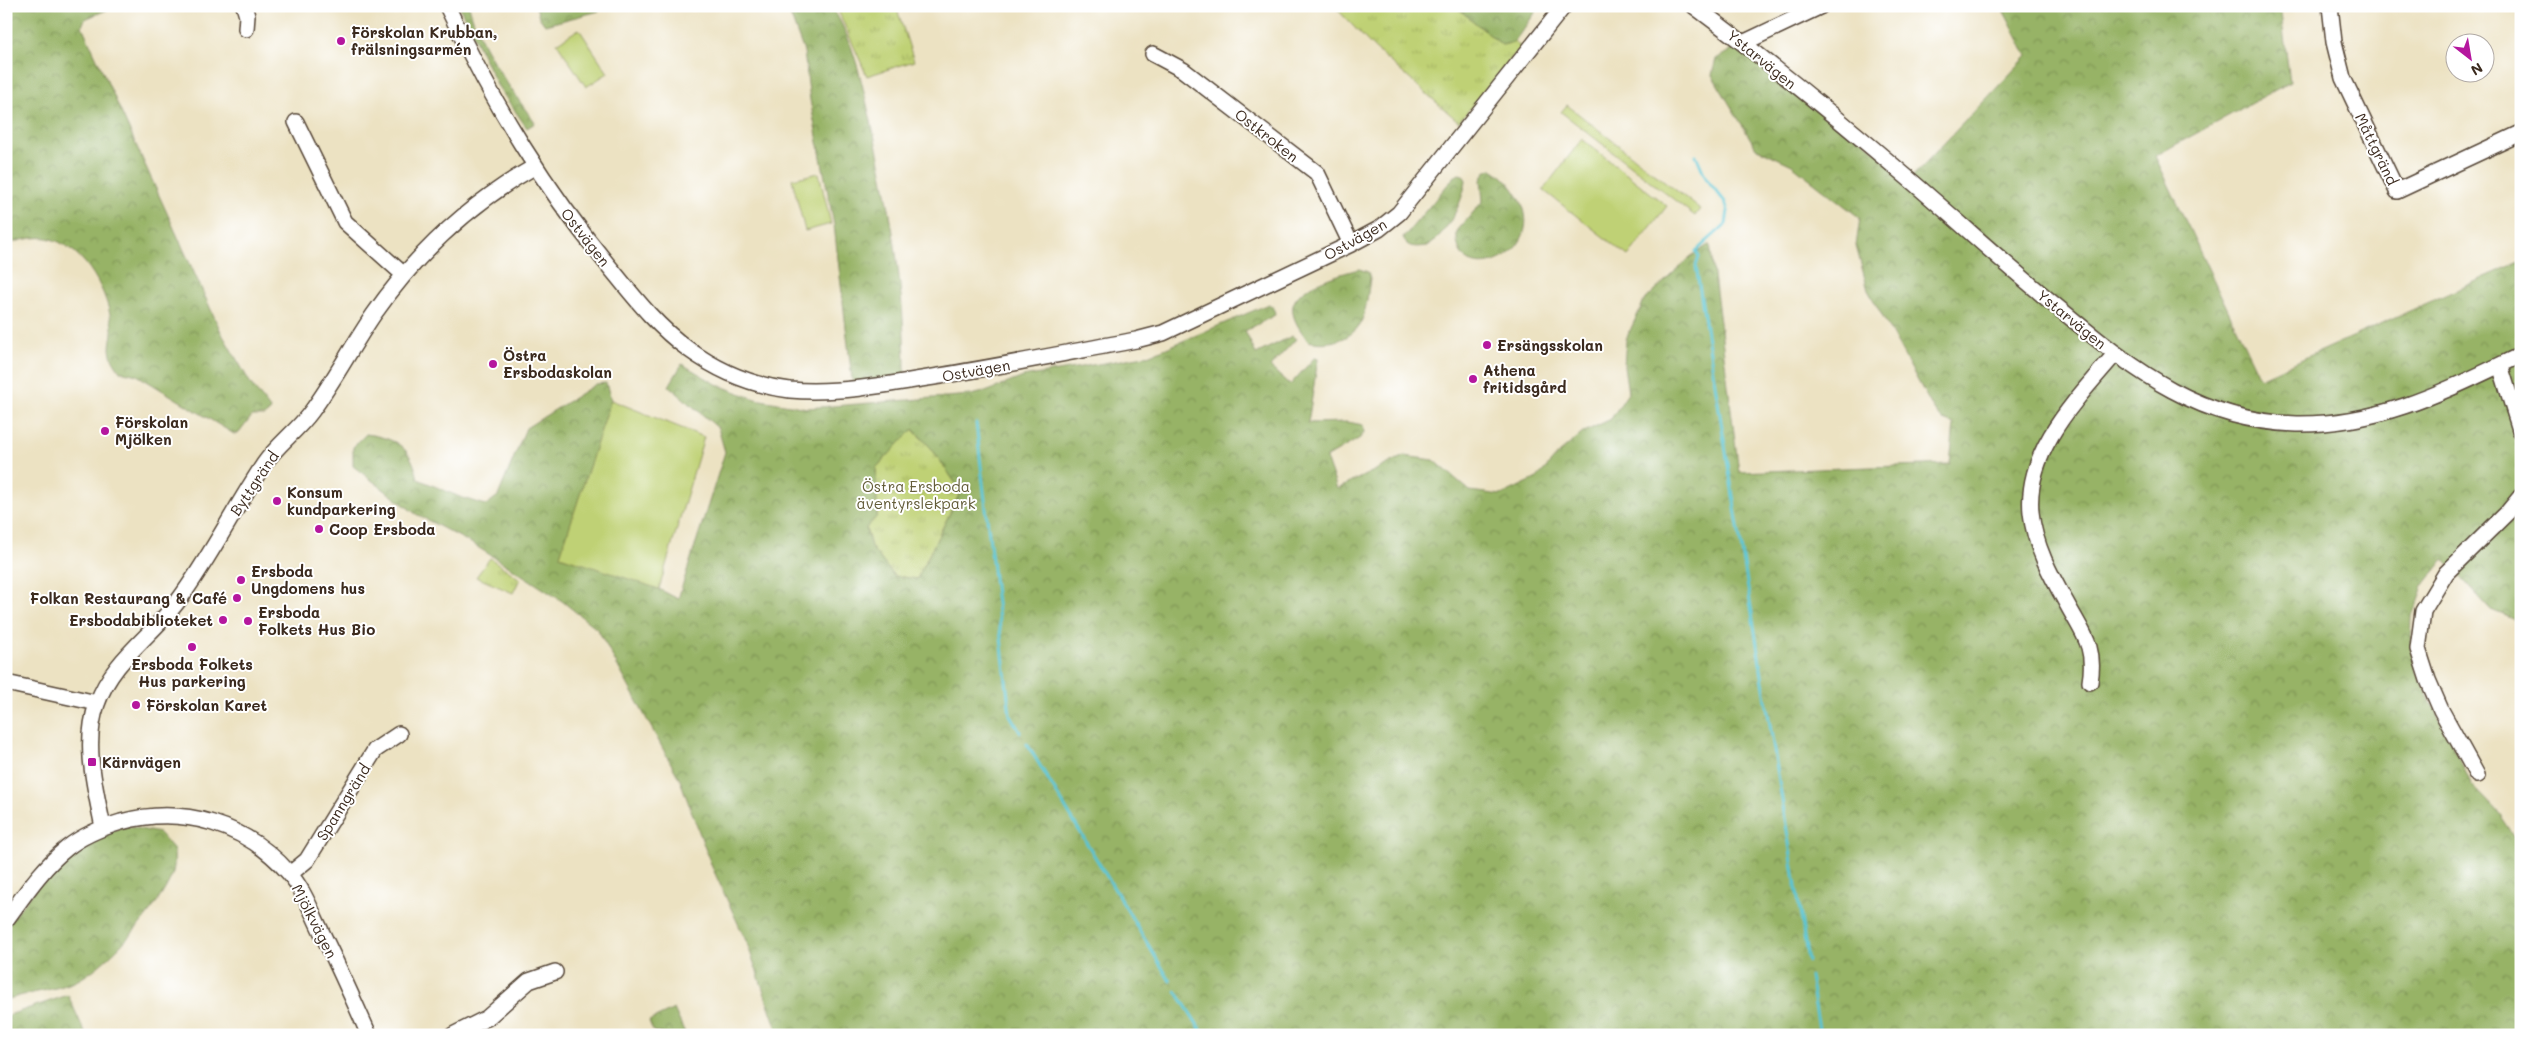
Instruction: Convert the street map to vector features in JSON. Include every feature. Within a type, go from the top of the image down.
[{"type":"street","points":[[244,6],[247,16],[246,29]]},
{"type":"street","name":"Ostvägen","points":[[447,6],[477,69],[534,167],[587,241],[667,332],[712,365],[755,382],[789,390],[818,390],[905,382],[1136,340],[1162,333],[1351,244],[1379,229],[1399,212],[1564,6]]},
{"type":"street","name":"Ystarvägen","points":[[1694,6],[1743,43],[1910,179],[2004,264],[2115,354],[2152,381],[2180,396],[2248,418],[2296,424],[2341,422],[2388,413],[2438,394],[2521,355]]},
{"type":"street","points":[[1743,43],[1821,6]]},
{"type":"street","name":"Måttgränd","points":[[2330,6],[2334,42],[2343,78],[2397,191],[2521,133]]},
{"type":"street","name":"Ostkroken","points":[[1153,54],[1183,70],[1317,173],[1351,244]]},
{"type":"street","points":[[296,122],[345,222],[404,275]]},
{"type":"street","name":"Byttgränd","points":[[103,827],[92,762],[92,729],[97,703],[113,671],[178,601],[265,463],[310,413],[374,315],[404,275],[462,215],[506,183],[534,167]]},
{"type":"street","points":[[2090,682],[2093,662],[2089,645],[2039,546],[2031,511],[2038,466],[2046,444],[2069,409],[2115,354]]},
{"type":"street","points":[[2500,364],[2521,433]]},
{"type":"street","points":[[2477,775],[2460,747],[2428,680],[2418,649],[2423,611],[2446,573],[2521,496]]},
{"type":"street","points":[[6,682],[97,703]]},
{"type":"street","name":"Spanngränd","points":[[290,874],[307,860],[375,750],[399,734]]},
{"type":"street","name":"Mjölkvägen","points":[[6,920],[36,878],[53,861],[87,834],[103,827],[140,817],[162,815],[201,819],[221,825],[244,836],[270,855],[290,874],[307,902],[369,1035]]},
{"type":"street","points":[[453,1035],[487,1018],[528,981],[555,972]]},
{"type":"green space","points":[[6,6],[116,6],[85,19],[82,26],[222,334],[251,384],[271,410],[264,416],[252,416],[239,433],[234,434],[137,375],[120,371],[110,351],[112,327],[110,314],[101,287],[94,274],[75,252],[64,244],[46,238],[28,239],[6,245],[6,164],[8,160],[6,150]]},
{"type":"green space","points":[[459,6],[469,6],[480,37],[488,52],[506,82],[535,123],[527,128],[497,85]]},
{"type":"green space","points":[[536,6],[603,6],[599,11],[545,25],[539,17]]},
{"type":"green space","points":[[787,6],[831,6],[839,18],[851,45],[877,149],[890,215],[900,282],[905,349],[905,382],[853,388],[834,225],[810,100],[804,52]]},
{"type":"green space","points":[[836,6],[908,6],[898,12],[914,61],[867,76]]},
{"type":"green space","points":[[1334,6],[1455,6],[1502,45],[1514,42],[1521,47],[1459,122],[1374,48]]},
{"type":"green space","points":[[1455,6],[1540,6],[1514,42],[1502,45]]},
{"type":"green space","points":[[2001,6],[2280,6],[2290,82],[2155,156],[2260,378],[2521,261],[2521,622],[2491,610],[2444,559],[2423,586],[2412,616],[2411,649],[2416,672],[2472,785],[2499,813],[2521,846],[2521,1035],[779,1035],[747,943],[712,867],[680,780],[598,630],[562,601],[516,571],[471,543],[416,514],[353,466],[353,447],[366,434],[377,436],[395,442],[407,452],[418,479],[462,498],[486,505],[498,496],[526,428],[596,384],[606,383],[611,400],[560,556],[659,589],[678,599],[725,452],[718,428],[669,386],[682,364],[718,385],[755,399],[807,408],[971,395],[988,391],[1023,377],[1150,355],[1269,304],[1274,308],[1275,315],[1245,331],[1256,354],[1292,336],[1296,339],[1270,367],[1290,385],[1315,357],[1318,359],[1308,423],[1348,422],[1363,425],[1364,432],[1360,438],[1326,458],[1337,489],[1404,456],[1434,460],[1470,491],[1501,495],[1537,478],[1559,453],[1584,432],[1611,419],[1628,393],[1624,366],[1626,339],[1644,301],[1690,257],[1710,244],[1739,472],[1950,464],[1954,424],[1943,420],[1934,410],[1868,290],[1856,246],[1860,218],[1792,165],[1756,148],[1712,75],[1716,59],[1743,43],[1910,179],[2027,56]],"holes":[[[913,429],[932,449],[961,491],[917,579],[894,576],[871,547],[866,528],[877,516],[876,468]]]},
{"type":"green space","points":[[579,29],[608,73],[586,87],[557,43]]},
{"type":"green space","points":[[1567,105],[1700,209],[1695,216],[1561,112]]},
{"type":"green space","points":[[1582,139],[1667,206],[1628,256],[1543,190]]},
{"type":"green space","points":[[1492,169],[1510,184],[1518,196],[1526,217],[1523,235],[1513,250],[1499,260],[1484,264],[1469,261],[1460,250],[1457,231],[1483,201],[1481,180],[1485,172]]},
{"type":"green space","points":[[819,173],[831,224],[805,231],[792,179]]},
{"type":"green space","points":[[1459,174],[1463,175],[1466,180],[1464,189],[1458,207],[1447,226],[1427,246],[1410,246],[1407,244],[1403,238],[1454,177]]},
{"type":"green space","points":[[1359,269],[1368,272],[1370,278],[1366,308],[1359,325],[1348,336],[1340,340],[1324,343],[1308,341],[1297,324],[1293,313],[1293,304],[1298,296],[1317,283]]},
{"type":"green space","points":[[611,400],[704,437],[659,589],[560,556]]},
{"type":"green space","name":"Östra Ersboda äventyrslekpark","points":[[912,429],[932,449],[961,491],[917,579],[894,576],[871,547],[866,528],[877,516],[876,468]]},
{"type":"green space","points":[[490,558],[520,579],[513,593],[476,577]]},
{"type":"green space","points":[[126,826],[159,833],[174,849],[173,872],[158,901],[116,950],[87,975],[66,985],[6,1000],[6,926],[55,865],[78,847],[102,834]]},
{"type":"green space","points":[[68,995],[86,1035],[14,1035],[6,1028],[6,1016]]},
{"type":"green space","points":[[674,1009],[686,1035],[667,1035],[653,1031],[649,1021]]},
{"type":"waterway","points":[[1696,155],[1706,178],[1725,202],[1728,211],[1726,224],[1696,251],[1699,257],[1696,266],[1808,961]]},
{"type":"waterway","points":[[976,423],[1010,715],[1020,732]]},
{"type":"waterway","points":[[1027,744],[1170,981]]},
{"type":"waterway","points":[[1810,976],[1820,1035]]},
{"type":"waterway","points":[[1176,991],[1204,1035]]},
{"type":"place","name":"Förskolan Krubban, frälsningsarmén","points":[[341,41]]},
{"type":"place","name":"Ersängsskolan","points":[[1487,345]]},
{"type":"place","name":"Östra Ersbodaskolan","points":[[493,364]]},
{"type":"place","name":"Athena fritidsgård","points":[[1473,379]]},
{"type":"place","name":"Förskolan Mjölken","points":[[105,431]]},
{"type":"place","name":"Konsum kundparkering","points":[[277,501]]},
{"type":"place","name":"Coop Ersboda","points":[[319,529]]},
{"type":"place","name":"Ersboda Ungdomens hus","points":[[241,580]]},
{"type":"place","name":"Folkan Restaurang & Café","points":[[237,598]]},
{"type":"place","name":"Ersbodabiblioteket","points":[[223,620]]},
{"type":"place","name":"Ersboda Folkets Hus Bio","points":[[248,621]]},
{"type":"place","name":"Ersboda Folkets Hus parkering","points":[[192,647]]},
{"type":"place","name":"Förskolan Karet","points":[[136,705]]},
{"type":"place","name":"Kärnvägen","points":[[92,762]]}]
